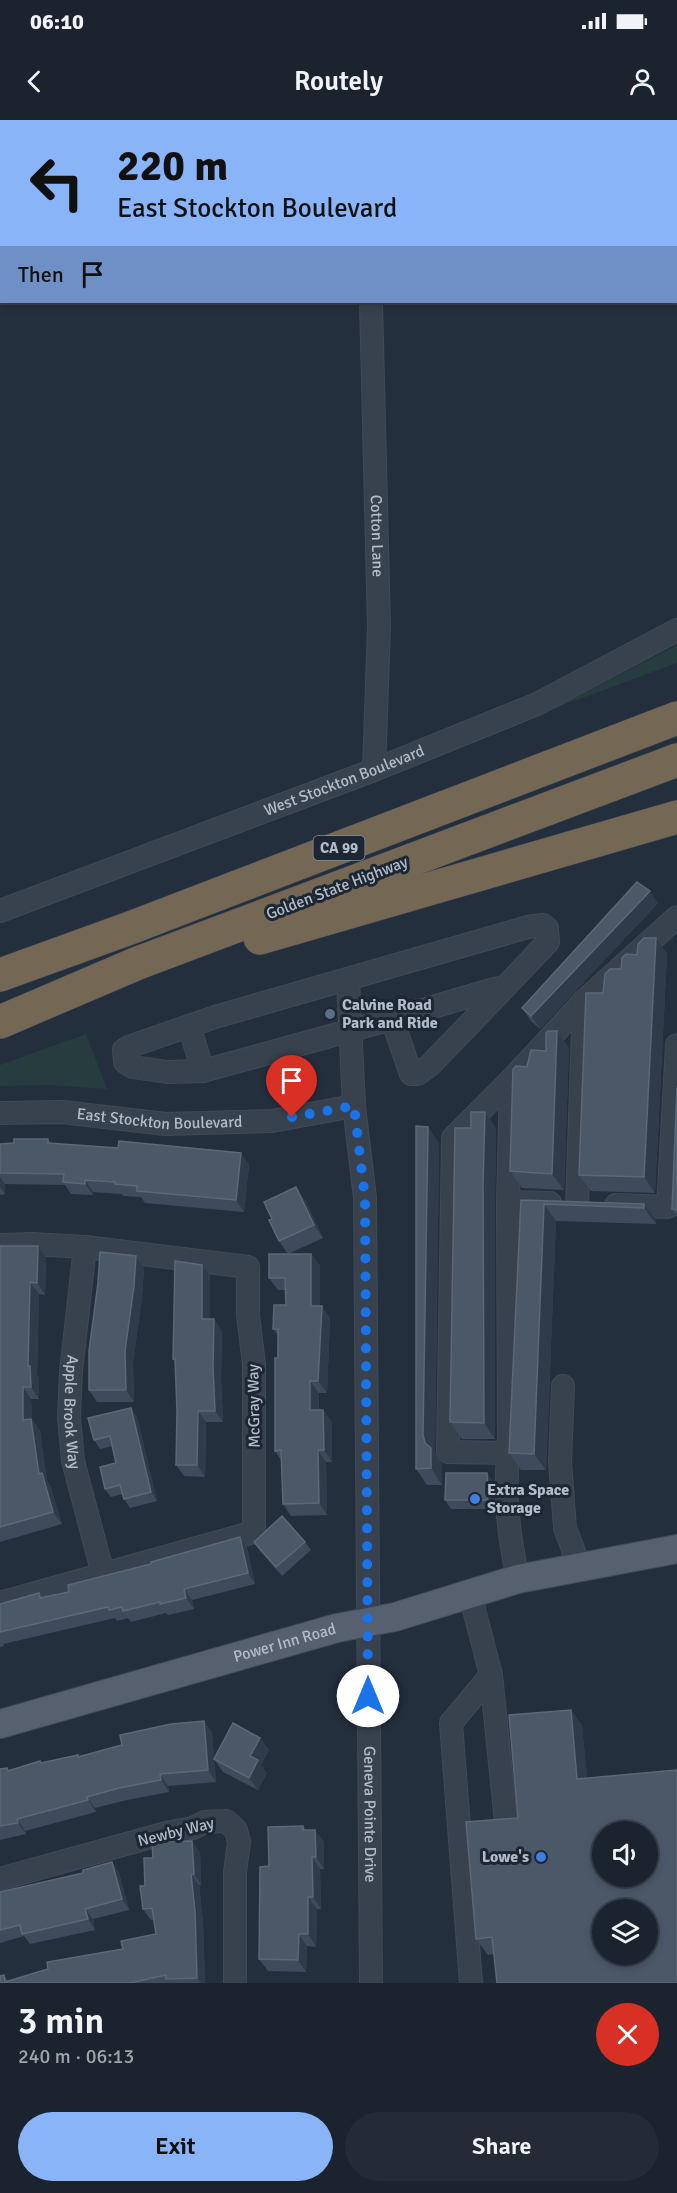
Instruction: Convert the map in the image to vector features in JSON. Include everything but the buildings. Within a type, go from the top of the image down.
[{"type":"highway","points":[[647,729],[677,713]]},
{"type":"highway","name":"CA 99","points":[[0,975],[130,928],[677,718]]},
{"type":"highway","name":"Golden State Highway","points":[[0,1022],[138,963],[677,760]]},
{"type":"highway","points":[[138,963],[229,947],[677,817]]},
{"type":"main road","name":"Power Inn Road","points":[[0,1724],[337,1628],[367,1623],[518,1580],[677,1550]]},
{"type":"street","name":"Cotton Lane","points":[[371,303],[380,627],[374,770]]},
{"type":"street","name":"West Stockton Boulevard","points":[[0,911],[374,770],[537,704],[677,630]]},
{"type":"street","points":[[508,1453],[448,1452],[453,1138],[511,1080],[584,1001],[677,917]]},
{"type":"street","points":[[392,1019],[411,1074],[418,1074],[430,1065],[504,988],[548,942],[547,928],[543,925],[528,927],[189,1026],[131,1046],[124,1050],[125,1062],[133,1067],[167,1072],[203,1071],[504,988]]},
{"type":"street","name":"Geneva Pointe Drive","points":[[348,981],[354,1106],[365,1198],[371,1983]]},
{"type":"street","points":[[577,1204],[584,1001]]},
{"type":"street","points":[[189,1026],[203,1071]]},
{"type":"street","points":[[508,1202],[668,1207],[677,1045]]},
{"type":"street","points":[[511,1080],[508,1202],[508,1453],[505,1489],[518,1580]]},
{"type":"street","name":"East Stockton Boulevard","points":[[0,1113],[62,1112],[166,1124],[272,1121],[354,1106]]},
{"type":"street","name":"McGray Way","points":[[0,1245],[85,1247],[248,1266],[248,1315],[254,1364],[254,1532],[0,1603]]},
{"type":"street","name":"Apple Brook Way","points":[[85,1247],[71,1371],[69,1417],[73,1461],[103,1574]]},
{"type":"street","points":[[563,1386],[560,1462],[565,1528],[580,1568]]},
{"type":"street","points":[[471,1594],[491,1675],[506,1822]]},
{"type":"street","points":[[471,1983],[451,1723],[491,1675]]},
{"type":"street","name":"Newby Way","points":[[0,1879],[166,1833],[193,1828],[205,1822],[226,1821],[236,1830],[239,1842],[235,1872],[235,1983]]},
{"type":"green space","points":[[677,645],[677,663],[547,711],[670,649]]},
{"type":"green space","points":[[86,1034],[107,1089],[50,1085],[0,1086],[0,1065]]},
{"type":"place","name":"Calvine Road Park and Ride","points":[[330,1014]]},
{"type":"place","name":"Extra Space Storage","points":[[475,1499]]},
{"type":"place","name":"Lowe's","points":[[541,1857]]},
{"type":"route","points":[[292,1117],[354,1106],[365,1198],[368,1696]]}]
